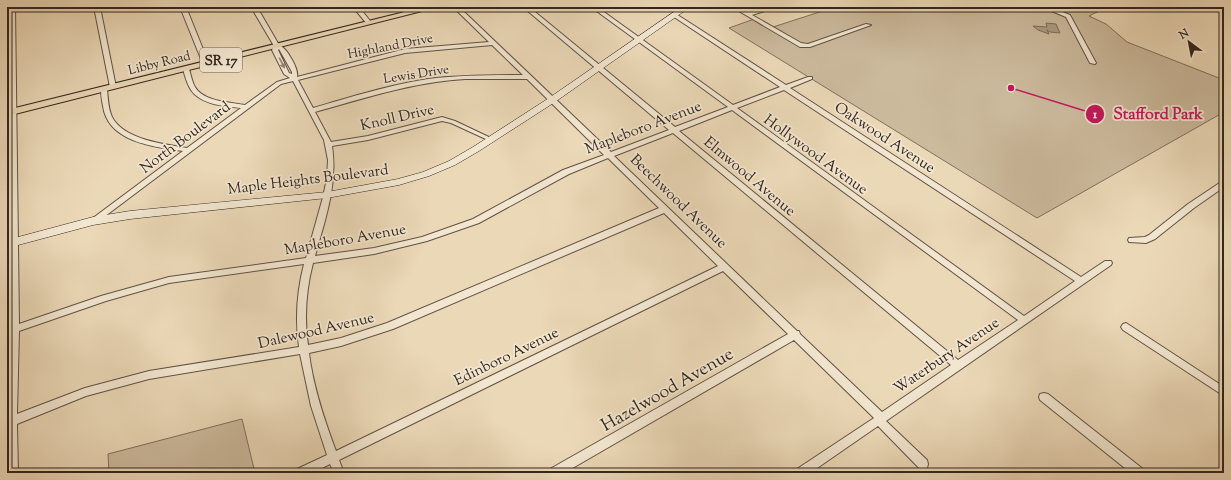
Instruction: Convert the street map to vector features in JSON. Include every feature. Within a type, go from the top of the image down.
[{"type":"main road","name":"Libby Road","points":[[9,113],[434,7]]},
{"type":"street","points":[[12,7],[9,113],[11,331],[10,422],[13,473]]},
{"type":"street","points":[[97,7],[113,87]]},
{"type":"street","points":[[182,7],[206,64]]},
{"type":"street","points":[[254,7],[277,46],[275,51],[287,74],[294,78],[329,144],[332,162],[327,195],[303,290],[302,350],[308,379],[339,473]]},
{"type":"street","points":[[356,7],[369,23]]},
{"type":"street","name":"Beechwood Avenue","points":[[456,7],[796,334],[923,464]]},
{"type":"street","name":"Elmwood Avenue","points":[[526,7],[958,365]]},
{"type":"street","name":"Hollywood Avenue","points":[[594,7],[1024,320]]},
{"type":"street","name":"Maple Heights Boulevard","points":[[10,243],[93,221],[130,215],[327,195],[399,182],[426,174],[452,163],[552,100],[686,7]]},
{"type":"street","points":[[735,7],[804,46],[868,24]]},
{"type":"street","points":[[748,14],[775,7]]},
{"type":"street","points":[[1046,7],[1068,16],[1093,63]]},
{"type":"street","name":"Oakwood Avenue","points":[[674,15],[1081,281]]},
{"type":"street","name":"Highland Drive","points":[[294,78],[406,51],[493,43]]},
{"type":"street","points":[[186,69],[191,84],[200,95],[212,100],[247,107]]},
{"type":"street","name":"Lewis Drive","points":[[311,111],[389,88],[429,81],[470,78],[528,77]]},
{"type":"street","name":"North Boulevard","points":[[93,221],[280,82],[294,78]]},
{"type":"street","name":"Mapleboro Avenue","points":[[11,331],[104,298],[168,280],[401,246],[455,229],[476,220],[566,172],[810,78]]},
{"type":"street","points":[[104,89],[107,111],[111,120],[119,128],[133,137],[152,144],[189,150]]},
{"type":"street","name":"Knoll Drive","points":[[329,144],[368,138],[442,120],[453,122],[490,139]]},
{"type":"street","points":[[1132,240],[1146,240],[1152,237],[1191,206],[1224,184]]},
{"type":"street","name":"Dalewood Avenue","points":[[10,422],[85,392],[149,375],[279,355],[341,342],[390,326],[665,209]]},
{"type":"street","name":"Waterbury Avenue","points":[[800,473],[1108,263]]},
{"type":"street","name":"Edinboro Avenue","points":[[301,473],[725,266]]},
{"type":"street","points":[[1126,327],[1224,392]]},
{"type":"street","name":"Hazelwood Avenue","points":[[554,473],[796,334]]},
{"type":"street","points":[[1044,397],[1139,473]]},
{"type":"shaded area","points":[[835,7],[1107,7],[1089,16],[1106,24],[1127,42],[1224,80],[1224,112],[1037,218],[729,28],[757,18],[773,27]]},
{"type":"shaded area","points":[[1046,23],[1056,24],[1060,33],[1050,32],[1047,30],[1049,34],[1038,30],[1033,26],[1047,27]]},
{"type":"shaded area","points":[[242,419],[255,473],[109,473],[108,454]]},
{"type":"place","name":"Stafford Park","points":[[1011,88]]}]
